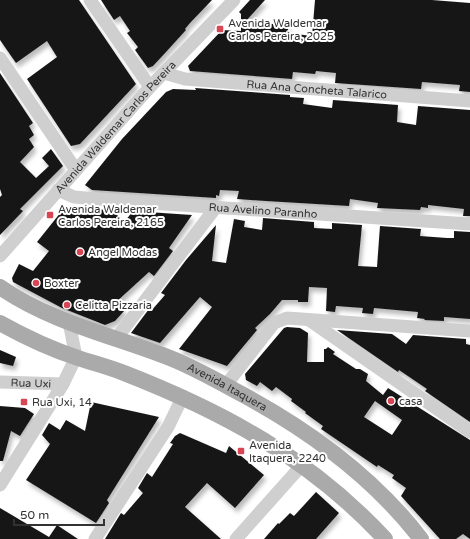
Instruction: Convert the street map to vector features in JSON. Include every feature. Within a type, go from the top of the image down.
[{"type":"main road","name":"Avenida Itaquera","points":[[0,287],[29,305],[69,322],[171,359],[226,385],[273,411],[316,438],[380,492],[405,518],[421,539]]},
{"type":"main road","points":[[0,323],[22,336],[183,396],[233,421],[302,466],[359,512],[385,539]]},
{"type":"street","points":[[90,0],[150,87]]},
{"type":"street","name":"Avenida Waldemar Carlos Pereira","points":[[0,256],[226,3]]},
{"type":"street","points":[[0,58],[76,170]]},
{"type":"street","name":"Rua Ana Concheta Talarico","points":[[164,72],[184,79],[470,101]]},
{"type":"street","name":"Rua Avelino Paranho","points":[[58,190],[74,197],[216,208],[470,224]]},
{"type":"street","points":[[116,339],[216,208]]},
{"type":"street","points":[[226,385],[274,323],[287,318],[470,331]]},
{"type":"street","points":[[309,320],[470,432]]},
{"type":"street","points":[[0,485],[63,384],[76,357],[69,322]]},
{"type":"street","name":"Rua Uxi","points":[[0,382],[63,384]]},
{"type":"street","points":[[96,539],[168,427],[183,396]]},
{"type":"street","points":[[236,539],[302,466]]},
{"type":"building","points":[[0,0],[79,0],[136,84],[80,144],[71,146],[27,79],[57,57],[47,41],[16,63],[0,40]]},
{"type":"building","points":[[101,0],[212,0],[153,66],[148,68],[135,50],[138,47],[127,33],[130,31],[120,16],[114,20]]},
{"type":"building","points":[[250,0],[265,0],[245,22],[288,25],[288,33],[312,36],[315,0],[432,0],[470,3],[470,92],[459,91],[460,85],[422,82],[421,89],[335,83],[336,73],[316,71],[315,74],[293,72],[292,79],[190,71],[188,66],[222,30],[241,31],[241,14],[239,12]]},
{"type":"building","points":[[0,73],[33,123],[29,126],[34,135],[29,139],[34,147],[20,162],[36,178],[49,166],[42,158],[51,149],[63,166],[20,209],[23,211],[0,235],[0,197],[2,195],[0,189]]},
{"type":"building","points":[[195,88],[290,95],[290,97],[304,98],[303,104],[332,108],[333,100],[398,105],[397,122],[416,125],[418,106],[470,110],[470,216],[463,216],[464,209],[428,205],[428,208],[421,207],[420,210],[377,208],[378,203],[350,199],[349,206],[237,199],[239,191],[220,190],[219,196],[216,195],[216,198],[92,190],[85,185],[122,139],[166,92],[173,89],[196,90]]},
{"type":"building","points":[[65,207],[110,210],[125,221],[133,211],[192,215],[169,248],[173,251],[154,276],[149,272],[115,303],[125,310],[115,321],[105,325],[62,308],[13,282],[12,278],[19,264],[33,271],[49,251],[37,242]]},
{"type":"building","points":[[263,218],[314,222],[314,228],[332,229],[332,223],[362,225],[358,266],[377,267],[380,226],[421,229],[420,236],[447,238],[454,238],[454,231],[470,232],[470,319],[444,317],[444,321],[424,320],[425,319],[417,318],[418,312],[374,308],[373,314],[362,313],[363,308],[336,306],[335,312],[326,311],[327,288],[309,287],[308,302],[298,302],[298,300],[282,300],[255,328],[257,330],[227,366],[179,349],[212,307],[200,297],[160,343],[131,333],[149,309],[151,311],[165,295],[161,293],[186,260],[216,225],[212,261],[226,263],[234,219],[245,221],[244,227],[262,230]]},
{"type":"building","points":[[284,328],[300,328],[308,333],[307,362],[324,362],[324,349],[328,347],[335,352],[333,354],[356,369],[360,369],[368,374],[366,381],[383,395],[388,388],[470,440],[470,539],[463,534],[456,539],[440,539],[401,496],[406,488],[392,478],[394,475],[378,465],[377,467],[321,429],[323,426],[305,413],[306,412],[291,401],[292,399],[276,387],[272,391],[260,382],[257,386],[246,380],[245,374]],"holes":[[[375,401],[402,420],[392,435],[364,417]]]},
{"type":"building","points":[[337,330],[392,334],[406,344],[413,335],[466,339],[466,344],[470,345],[470,422],[425,391],[427,389],[399,370],[398,372]]},
{"type":"building","points":[[0,350],[16,357],[13,366],[0,363]]},
{"type":"building","points":[[91,402],[159,417],[107,500],[109,503],[96,523],[26,480],[50,444],[42,435],[49,423],[60,430],[66,420],[85,431]]},
{"type":"building","points":[[0,406],[25,408],[34,414],[20,436],[11,431],[3,461],[0,461]]},
{"type":"building","points":[[180,433],[226,453],[229,446],[264,475],[235,508],[207,483],[185,507],[221,539],[105,539],[121,513],[124,515],[143,493],[138,488],[147,473],[152,477],[173,444],[170,443],[175,436]]},
{"type":"building","points":[[316,492],[339,513],[316,539],[264,539],[278,523],[279,524],[290,513],[294,516]]},
{"type":"building","points":[[0,508],[49,537],[57,525],[78,539],[0,539]]},
{"type":"place","name":"Avenida Waldemar Carlos Pereira, 2025","points":[[220,29]]},
{"type":"place","name":"Avenida Waldemar Carlos Pereira, 2165","points":[[50,215]]},
{"type":"place","name":"Angel Modas","points":[[80,252]]},
{"type":"place","name":"Boxter","points":[[36,283]]},
{"type":"place","name":"Celitta Pizzaria","points":[[67,305]]},
{"type":"place","name":"casa","points":[[391,401]]},
{"type":"place","name":"Rua Uxi, 14","points":[[24,402]]},
{"type":"place","name":"Avenida Itaquera, 2240","points":[[241,451]]}]
